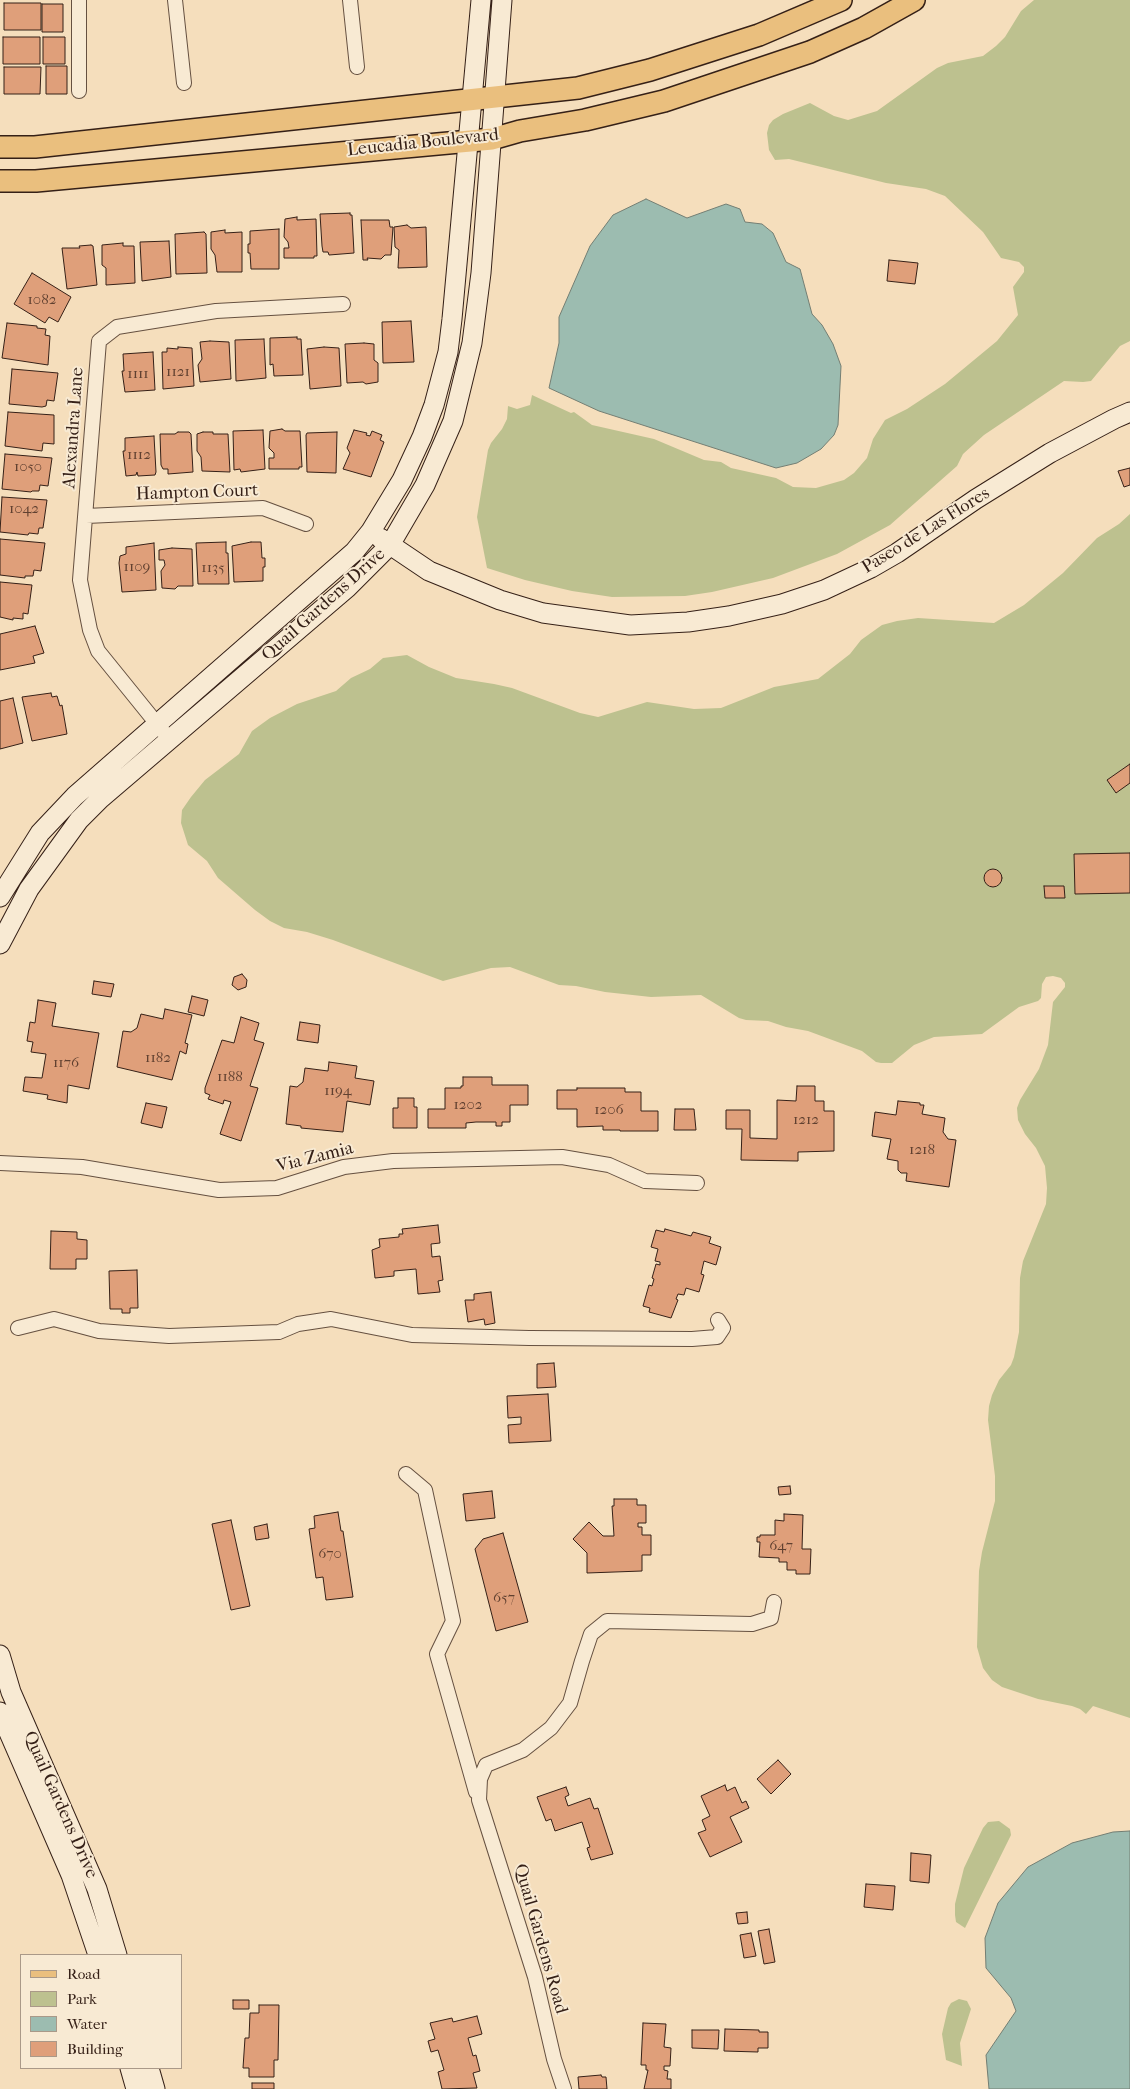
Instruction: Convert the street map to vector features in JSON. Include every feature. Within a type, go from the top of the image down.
[{"type":"main road","name":"Quail Gardens Drive","points":[[0,896],[40,833],[75,796],[354,552],[371,531],[402,480],[422,437],[434,405],[448,352],[481,0]]},
{"type":"main road","name":"Quail Gardens Drive","points":[[0,944],[29,889],[80,820],[100,799],[347,588],[390,545],[425,485],[453,421],[472,343],[481,273],[502,0]]},
{"type":"main road","points":[[0,147],[45,146],[578,88],[650,70],[759,34],[841,0]]},
{"type":"main road","name":"Leucadia Boulevard","points":[[0,181],[36,181],[492,139],[520,130],[585,120],[664,101],[810,52],[864,28],[914,0]]},
{"type":"main road","name":"Paseo de Las Flores","points":[[371,531],[429,571],[461,586],[543,613],[630,625],[688,622],[729,616],[782,604],[824,590],[871,568],[1050,453],[1118,416],[1130,412]]},
{"type":"main road","name":"Quail Gardens Drive","points":[[0,1656],[11,1692],[97,1889],[117,1954]]},
{"type":"main road","name":"Quail Gardens Drive","points":[[0,1712],[70,1875],[98,1954]]},
{"type":"main road","points":[[130,2069],[136,2089]]},
{"type":"main road","points":[[149,2069],[155,2089]]},
{"type":"street","points":[[79,0],[79,91]]},
{"type":"street","points":[[176,0],[184,83]]},
{"type":"street","points":[[350,0],[357,67]]},
{"type":"street","name":"Alexandra Lane","points":[[170,740],[98,651],[90,630],[80,580],[99,341],[117,327],[216,310],[343,304]]},
{"type":"street","name":"Hampton Court","points":[[86,516],[263,508],[306,524]]},
{"type":"street","name":"Via Zamia","points":[[0,1163],[82,1167],[219,1190],[277,1188],[344,1167],[393,1161],[562,1156],[609,1165],[645,1181],[697,1183]]},
{"type":"street","points":[[18,1328],[54,1319],[99,1331],[169,1336],[279,1332],[298,1324],[331,1319],[412,1335],[674,1339],[717,1337],[723,1328],[718,1320]]},
{"type":"street","name":"Quail Gardens Road","points":[[406,1474],[425,1490],[453,1621],[437,1654],[479,1800],[535,1977],[554,2059],[564,2089]]},
{"type":"street","name":"Quail Gardens Road","points":[[479,1800],[480,1779],[486,1765],[523,1750],[551,1728],[570,1703],[592,1634],[607,1621],[752,1624],[771,1618],[774,1602]]},
{"type":"green space","points":[[1034,0],[1130,0],[1130,341],[1120,346],[1091,381],[1064,381],[984,435],[963,454],[957,466],[890,525],[837,554],[773,578],[685,596],[612,597],[572,591],[525,580],[487,568],[477,517],[488,450],[507,419],[508,406],[517,409],[530,405],[532,395],[571,413],[574,412],[592,425],[654,439],[704,460],[721,462],[731,468],[776,478],[793,487],[816,488],[844,480],[854,473],[867,458],[873,439],[885,420],[907,409],[945,384],[997,341],[1018,315],[1013,287],[1024,272],[1024,267],[1019,262],[1001,258],[983,232],[945,196],[926,189],[886,183],[789,159],[775,160],[769,150],[767,133],[769,125],[773,120],[810,103],[834,116],[848,120],[877,111],[937,68],[948,63],[983,56],[1005,37],[1021,11]]},
{"type":"green space","points":[[1130,514],[1130,1718],[1093,1706],[1086,1714],[1072,1706],[1038,1699],[1002,1687],[992,1680],[983,1668],[977,1647],[979,1571],[995,1501],[995,1476],[988,1420],[989,1406],[999,1380],[1011,1365],[1014,1357],[1019,1332],[1020,1278],[1023,1261],[1046,1204],[1045,1166],[1018,1120],[1017,1108],[1039,1069],[1048,1045],[1053,1002],[1065,987],[1065,983],[1061,978],[1046,977],[1042,984],[1041,998],[1038,1001],[1019,1007],[982,1034],[934,1037],[914,1045],[892,1063],[881,1063],[876,1062],[862,1051],[808,1031],[768,1021],[739,1018],[701,995],[651,997],[605,992],[576,986],[559,985],[510,967],[491,968],[443,981],[333,940],[307,932],[284,928],[255,910],[218,878],[207,861],[188,845],[181,823],[182,810],[191,797],[205,780],[239,754],[252,731],[270,718],[297,704],[336,691],[351,678],[370,669],[383,658],[407,655],[429,667],[456,678],[512,688],[580,713],[598,717],[647,702],[694,709],[721,708],[774,687],[818,679],[850,654],[861,640],[882,625],[918,618],[994,623],[1024,605],[1063,573],[1097,538],[1119,524]]},
{"type":"green space","points":[[999,1821],[1010,1829],[1011,1835],[965,1928],[956,1922],[955,1915],[955,1904],[964,1868],[983,1828],[988,1822]]},
{"type":"green space","points":[[959,1999],[967,2001],[971,2009],[960,2043],[962,2066],[946,2060],[942,2034],[948,2008],[951,2003]]},
{"type":"water","points":[[646,199],[687,218],[726,204],[740,209],[745,222],[762,224],[773,233],[786,262],[800,269],[812,314],[822,325],[833,344],[841,366],[838,425],[834,435],[821,449],[797,463],[776,468],[599,411],[549,388],[559,343],[559,317],[590,246],[613,215]]},
{"type":"water","points":[[1130,1831],[1130,2089],[989,2089],[986,2055],[1016,2011],[1011,1998],[986,1968],[985,1938],[998,1903],[1028,1867],[1072,1843],[1113,1832]]},
{"type":"building","points":[[4,3],[41,3],[41,30],[4,30]]},
{"type":"building","points":[[42,4],[63,4],[63,32],[42,32]]},
{"type":"building","points":[[3,37],[40,37],[40,64],[3,64]]},
{"type":"building","points":[[43,37],[65,37],[65,64],[43,64]]},
{"type":"building","points":[[46,66],[67,66],[67,94],[46,94]]},
{"type":"building","points":[[4,67],[41,67],[40,94],[4,94]]},
{"type":"building","points":[[350,213],[352,215],[354,253],[329,255],[328,252],[323,252],[320,214]]},
{"type":"building","points":[[297,217],[297,220],[316,219],[317,256],[314,256],[314,258],[284,258],[284,248],[289,248],[288,242],[284,237],[285,219]]},
{"type":"building","points":[[361,220],[389,220],[390,227],[393,227],[391,255],[385,255],[381,259],[367,258],[368,260],[363,260]]},
{"type":"building","points":[[407,225],[411,228],[426,227],[427,267],[398,268],[399,250],[395,247],[394,227]]},
{"type":"building","points":[[279,229],[279,269],[251,269],[250,253],[248,253],[250,231]]},
{"type":"building","points":[[225,230],[225,233],[242,232],[242,272],[217,272],[215,255],[211,249],[211,232]]},
{"type":"building","points":[[204,232],[206,234],[207,273],[176,274],[175,234]]},
{"type":"building","points":[[169,241],[171,277],[142,281],[140,242]]},
{"type":"building","points":[[123,243],[123,246],[134,246],[135,283],[106,285],[106,268],[102,265],[102,245]]},
{"type":"building","points":[[79,246],[93,246],[97,285],[67,289],[62,248],[80,248]]},
{"type":"building","points":[[889,260],[918,263],[915,284],[887,281]]},
{"type":"building","points":[[32,273],[71,297],[58,322],[49,317],[45,323],[14,304]]},
{"type":"building","points":[[411,321],[414,362],[383,363],[382,322]]},
{"type":"building","points":[[7,323],[37,326],[37,328],[46,329],[45,335],[50,336],[48,365],[2,358]]},
{"type":"building","points":[[297,337],[297,339],[301,339],[303,375],[274,376],[273,364],[270,365],[270,338]]},
{"type":"building","points":[[264,339],[266,378],[236,381],[235,340]]},
{"type":"building","points":[[200,342],[229,342],[231,379],[200,382],[198,365],[202,359]]},
{"type":"building","points":[[345,344],[374,344],[374,360],[378,363],[378,382],[366,384],[363,382],[347,383]]},
{"type":"building","points":[[178,347],[192,348],[194,386],[163,389],[162,352],[167,352],[167,348],[178,349]]},
{"type":"building","points":[[339,348],[341,386],[310,389],[307,349]]},
{"type":"building","points":[[153,352],[155,390],[125,392],[122,371],[124,371],[123,354]]},
{"type":"building","points":[[12,369],[58,373],[54,401],[47,400],[46,406],[42,407],[9,404]]},
{"type":"building","points":[[8,412],[54,415],[54,444],[43,443],[42,451],[5,446]]},
{"type":"building","points":[[282,429],[285,431],[300,431],[302,467],[299,467],[299,469],[269,469],[269,458],[274,458],[274,453],[269,448],[270,431]]},
{"type":"building","points":[[263,430],[265,469],[241,472],[240,469],[234,470],[233,431]]},
{"type":"building","points":[[354,430],[367,433],[366,435],[370,436],[372,431],[382,435],[380,440],[384,442],[371,477],[343,469],[350,453],[347,448]]},
{"type":"building","points":[[178,432],[189,432],[191,434],[193,472],[168,474],[168,469],[163,469],[161,465],[160,434],[175,434]]},
{"type":"building","points":[[203,432],[228,434],[230,472],[202,471],[201,457],[197,451],[197,434]]},
{"type":"building","points":[[337,432],[336,473],[307,472],[307,433]]},
{"type":"building","points":[[154,436],[155,475],[138,476],[137,472],[136,475],[126,476],[123,451],[125,451],[125,438]]},
{"type":"building","points":[[5,454],[52,458],[48,486],[40,485],[39,491],[31,492],[2,489]]},
{"type":"building","points":[[1130,468],[1130,485],[1124,487],[1118,471]]},
{"type":"building","points":[[2,497],[47,500],[43,528],[39,528],[38,534],[29,533],[28,535],[0,532]]},
{"type":"building","points":[[0,539],[45,543],[41,571],[34,570],[33,576],[25,576],[25,578],[0,575]]},
{"type":"building","points":[[226,542],[229,584],[198,584],[196,543]]},
{"type":"building","points":[[261,542],[262,558],[265,558],[263,581],[234,582],[232,546]]},
{"type":"building","points":[[154,543],[156,590],[122,592],[120,556],[126,554],[126,547]]},
{"type":"building","points":[[172,548],[192,549],[193,586],[178,586],[175,589],[162,588],[161,571],[165,565],[164,560],[159,560],[159,550]]},
{"type":"building","points":[[0,582],[32,585],[28,614],[23,613],[23,619],[13,618],[13,620],[0,617]]},
{"type":"building","points":[[35,626],[44,653],[33,656],[35,663],[0,670],[0,634]]},
{"type":"building","points":[[51,693],[52,697],[57,696],[60,706],[62,705],[67,734],[32,741],[22,697]]},
{"type":"building","points":[[13,698],[23,743],[0,749],[0,701]]},
{"type":"building","points":[[1130,764],[1130,783],[1116,793],[1107,780]]},
{"type":"building","points":[[1130,853],[1130,893],[1075,894],[1074,854]]},
{"type":"building","points":[[993,869],[999,872],[1002,878],[999,884],[993,887],[987,884],[984,878],[987,872]]},
{"type":"building","points":[[1044,886],[1064,886],[1065,898],[1045,898]]},
{"type":"building","points":[[242,974],[247,980],[246,987],[238,990],[232,985],[234,977]]},
{"type":"building","points":[[94,981],[114,984],[111,997],[92,994]]},
{"type":"building","points":[[192,996],[208,1000],[204,1016],[188,1012]]},
{"type":"building","points":[[38,1000],[56,1003],[52,1026],[99,1033],[89,1089],[68,1085],[67,1103],[47,1099],[48,1095],[23,1091],[25,1077],[42,1078],[46,1054],[31,1052],[33,1042],[27,1041],[30,1022],[35,1023]]},
{"type":"building","points":[[165,1009],[192,1015],[185,1043],[188,1044],[186,1054],[180,1051],[172,1080],[117,1067],[123,1031],[131,1032],[137,1028],[141,1014],[163,1019]]},
{"type":"building","points":[[241,1017],[259,1023],[254,1040],[264,1043],[250,1086],[258,1088],[241,1141],[220,1134],[231,1102],[224,1100],[223,1104],[208,1099],[210,1095],[205,1093],[205,1088],[222,1040],[234,1043]]},
{"type":"building","points":[[300,1022],[320,1025],[318,1043],[297,1040]]},
{"type":"building","points":[[329,1062],[357,1066],[355,1078],[374,1081],[370,1105],[347,1101],[343,1132],[301,1128],[301,1126],[286,1124],[290,1086],[297,1087],[303,1082],[305,1068],[328,1071]]},
{"type":"building","points":[[463,1077],[492,1077],[492,1085],[528,1085],[528,1105],[510,1105],[510,1122],[502,1122],[502,1126],[496,1126],[496,1122],[476,1122],[466,1123],[466,1128],[428,1128],[428,1109],[445,1109],[445,1088],[461,1088],[463,1086]]},
{"type":"building","points":[[797,1086],[815,1086],[815,1101],[824,1101],[824,1111],[834,1111],[834,1151],[798,1152],[798,1161],[741,1160],[742,1129],[726,1129],[726,1110],[750,1110],[750,1138],[777,1139],[777,1100],[796,1101]]},
{"type":"building","points":[[577,1088],[625,1088],[625,1092],[641,1092],[641,1111],[658,1111],[658,1131],[603,1130],[603,1126],[577,1127],[577,1109],[557,1109],[557,1090],[577,1090]]},
{"type":"building","points":[[398,1098],[414,1098],[414,1107],[417,1107],[417,1128],[393,1128],[393,1108],[398,1108]]},
{"type":"building","points":[[898,1101],[920,1103],[920,1105],[924,1105],[922,1114],[945,1118],[943,1132],[948,1139],[956,1140],[949,1187],[906,1181],[907,1173],[901,1173],[898,1170],[898,1161],[887,1159],[891,1139],[872,1136],[875,1112],[896,1115]]},
{"type":"building","points":[[146,1103],[167,1107],[162,1128],[141,1123]]},
{"type":"building","points":[[675,1109],[694,1109],[696,1130],[674,1130]]},
{"type":"building","points":[[438,1225],[440,1243],[431,1244],[432,1257],[440,1256],[443,1280],[438,1281],[440,1292],[418,1294],[416,1269],[394,1271],[394,1276],[375,1278],[372,1250],[380,1247],[379,1239],[399,1237],[399,1234],[403,1234],[402,1229]]},
{"type":"building","points":[[665,1229],[691,1236],[693,1232],[711,1237],[709,1243],[721,1247],[716,1265],[704,1261],[701,1274],[704,1275],[699,1292],[686,1288],[684,1295],[678,1294],[676,1299],[678,1300],[671,1318],[649,1312],[650,1308],[643,1306],[649,1285],[652,1286],[656,1264],[660,1265],[660,1262],[655,1261],[658,1249],[651,1247],[656,1230],[664,1232]]},
{"type":"building","points":[[51,1231],[77,1232],[77,1239],[87,1240],[87,1259],[76,1259],[76,1269],[50,1269]]},
{"type":"building","points":[[137,1270],[138,1308],[130,1308],[130,1313],[122,1313],[122,1309],[110,1309],[109,1271]]},
{"type":"building","points":[[491,1292],[495,1323],[485,1325],[484,1319],[468,1322],[465,1300],[474,1300],[474,1294]]},
{"type":"building","points":[[554,1363],[556,1387],[537,1388],[537,1364]]},
{"type":"building","points":[[548,1394],[551,1441],[509,1443],[508,1425],[521,1424],[521,1417],[508,1418],[507,1396]]},
{"type":"building","points":[[790,1486],[791,1494],[779,1495],[778,1487]]},
{"type":"building","points":[[492,1491],[495,1518],[466,1521],[463,1494]]},
{"type":"building","points":[[614,1499],[637,1499],[637,1505],[646,1505],[646,1523],[638,1523],[638,1527],[642,1527],[642,1535],[651,1535],[651,1555],[642,1555],[642,1571],[587,1573],[587,1553],[573,1539],[589,1522],[603,1536],[614,1536],[612,1506],[614,1506]]},
{"type":"building","points":[[338,1512],[341,1531],[343,1531],[353,1597],[326,1600],[323,1577],[316,1578],[309,1529],[315,1528],[314,1516]]},
{"type":"building","points":[[784,1514],[803,1515],[802,1549],[811,1549],[810,1574],[796,1574],[796,1570],[787,1570],[787,1562],[779,1562],[779,1558],[759,1557],[760,1542],[757,1542],[757,1537],[760,1537],[760,1535],[775,1535],[775,1520],[784,1521]]},
{"type":"building","points":[[231,1520],[250,1606],[231,1610],[212,1524]]},
{"type":"building","points":[[267,1524],[269,1538],[256,1540],[254,1527]]},
{"type":"building","points":[[503,1533],[528,1622],[496,1631],[475,1549],[483,1539]]},
{"type":"building","points":[[778,1760],[791,1774],[771,1794],[757,1779]]},
{"type":"building","points":[[725,1785],[727,1791],[735,1787],[742,1803],[746,1801],[749,1808],[730,1817],[742,1842],[710,1857],[698,1833],[706,1830],[702,1820],[710,1816],[701,1796]]},
{"type":"building","points":[[566,1787],[569,1795],[565,1797],[568,1806],[590,1798],[594,1809],[598,1808],[613,1854],[591,1860],[587,1848],[590,1847],[582,1822],[555,1831],[551,1819],[546,1821],[537,1797]]},
{"type":"building","points":[[911,1853],[931,1855],[929,1883],[910,1881]]},
{"type":"building","points":[[866,1884],[895,1886],[893,1910],[864,1907]]},
{"type":"building","points":[[747,1912],[748,1923],[738,1924],[736,1913]]},
{"type":"building","points":[[769,1929],[775,1962],[764,1964],[758,1931]]},
{"type":"building","points":[[751,1933],[756,1956],[744,1958],[740,1935]]},
{"type":"building","points":[[233,2000],[249,2000],[249,2009],[233,2009]]},
{"type":"building","points":[[259,2005],[279,2005],[278,2060],[274,2060],[274,2077],[249,2077],[249,2068],[243,2068],[245,2038],[249,2038],[250,2013],[259,2013]]},
{"type":"building","points":[[477,2016],[482,2034],[468,2038],[473,2056],[476,2055],[480,2071],[473,2073],[477,2088],[442,2089],[438,2072],[444,2070],[438,2050],[431,2052],[428,2041],[435,2039],[430,2023],[452,2018],[453,2022]]},
{"type":"building","points":[[643,2023],[666,2024],[664,2047],[671,2048],[670,2066],[664,2066],[664,2070],[668,2071],[667,2079],[671,2079],[671,2089],[644,2089],[648,2070],[646,2070],[646,2065],[641,2065]]},
{"type":"building","points":[[725,2029],[768,2032],[768,2048],[758,2048],[758,2052],[724,2051]]},
{"type":"building","points":[[692,2030],[719,2030],[718,2049],[692,2048]]},
{"type":"building","points":[[601,2075],[606,2077],[607,2089],[579,2089],[578,2077]]},
{"type":"building","points":[[252,2083],[274,2083],[274,2089],[252,2089]]}]
